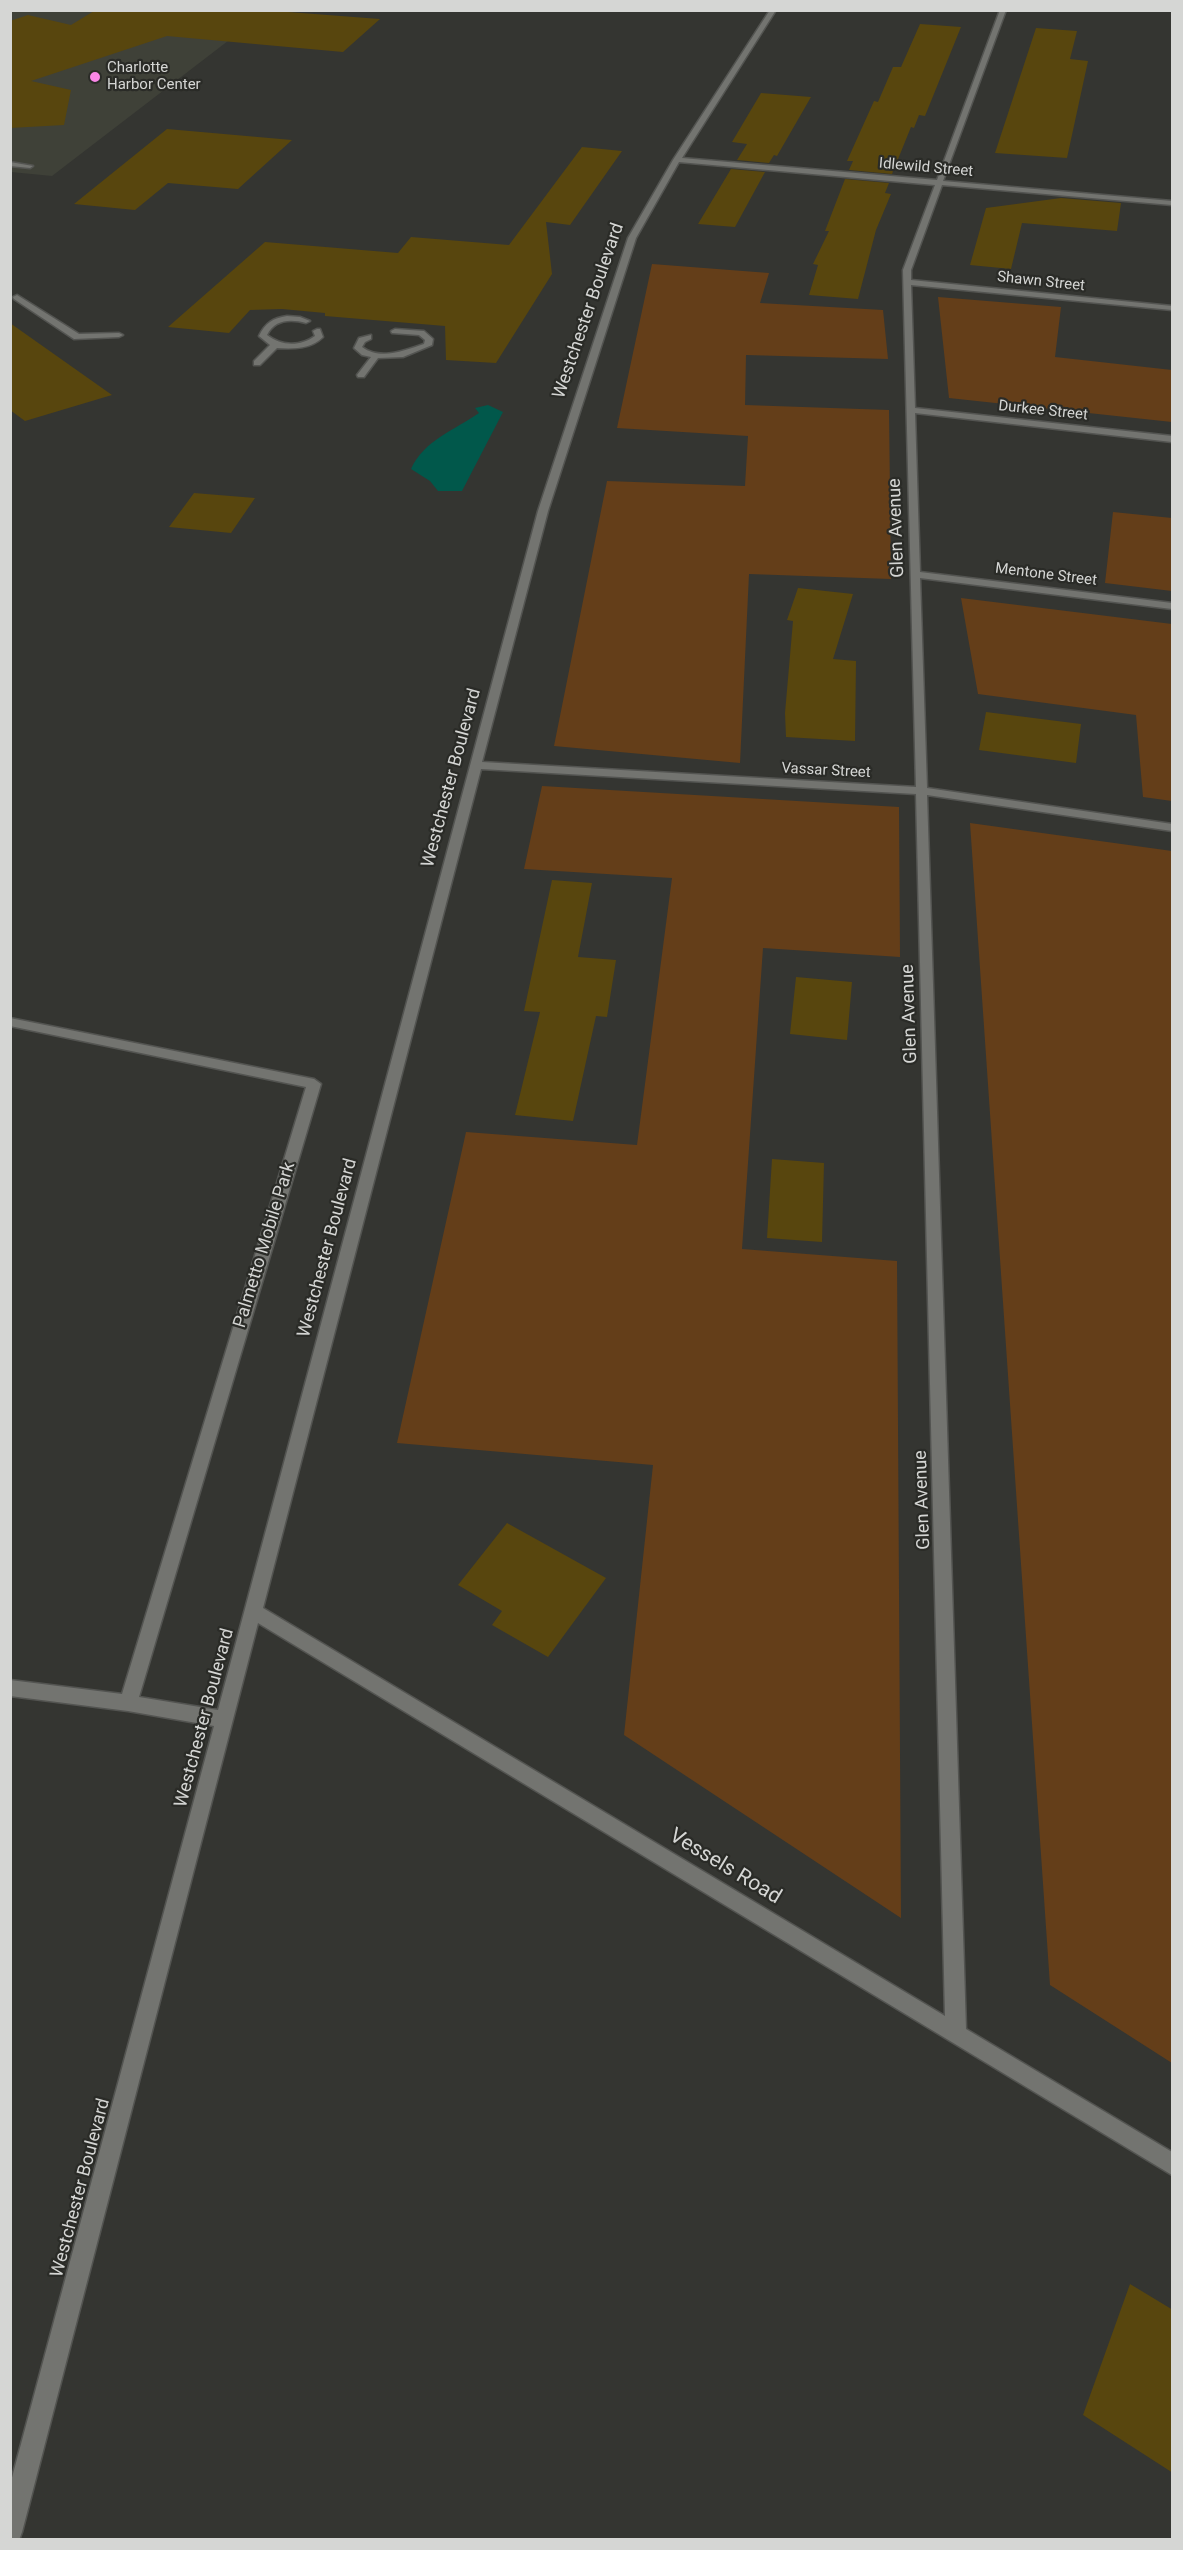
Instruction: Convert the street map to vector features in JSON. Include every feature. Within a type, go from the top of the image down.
[{"type":"street","name":"Westchester Boulevard","points":[[10,2532],[543,511],[632,238],[676,160],[773,10]]},
{"type":"street","name":"Glen Avenue","points":[[956,2034],[907,270],[1003,10]]},
{"type":"street","name":"Idlewild Street","points":[[676,160],[1173,203]]},
{"type":"street","points":[[10,164],[30,166]]},
{"type":"street","name":"Shawn Street","points":[[908,282],[1173,308]]},
{"type":"street","points":[[17,297],[77,337],[119,335]]},
{"type":"street","points":[[306,321],[298,318],[283,318],[266,327],[262,336],[275,345],[300,346],[314,342],[320,337],[317,331]]},
{"type":"street","points":[[368,337],[362,340],[358,348],[376,356],[400,355],[428,345],[429,339],[421,333],[395,331]]},
{"type":"street","points":[[257,363],[275,345]]},
{"type":"street","points":[[361,375],[376,356]]},
{"type":"street","name":"Durkee Street","points":[[911,410],[1173,439]]},
{"type":"street","name":"Mentone Street","points":[[916,574],[1173,606]]},
{"type":"street","name":"Vassar Street","points":[[476,765],[922,791],[1173,828]]},
{"type":"street","name":"Palmetto Mobile Park","points":[[10,1022],[314,1084],[128,1703]]},
{"type":"street","name":"Vessels Road","points":[[253,1611],[1173,2164]]},
{"type":"street","points":[[10,1688],[128,1703],[224,1719]]},
{"type":"shaded area","name":"Charlotte Harbor Center","points":[[10,11],[267,11],[52,176],[11,172]]},
{"type":"shaded area","points":[[652,264],[769,273],[760,303],[883,310],[888,359],[746,355],[745,405],[889,410],[891,579],[749,574],[740,763],[554,746],[607,481],[745,486],[748,436],[617,428]]},
{"type":"shaded area","points":[[938,297],[1061,307],[1055,357],[1172,370],[1172,422],[949,398]]},
{"type":"shaded area","points":[[488,405],[503,412],[462,491],[438,491],[430,481],[411,469],[424,450],[432,443],[479,413],[475,408]]},
{"type":"shaded area","points":[[1113,512],[1172,518],[1172,591],[1105,583]]},
{"type":"shaded area","points":[[961,598],[1172,624],[1172,801],[1143,797],[1136,715],[978,694]]},
{"type":"shaded area","points":[[542,786],[899,807],[900,957],[763,948],[742,1249],[897,1261],[901,1918],[624,1735],[653,1465],[397,1443],[466,1132],[637,1145],[672,878],[524,869]]},
{"type":"shaded area","points":[[970,823],[1172,851],[1172,2063],[1050,1985]]},
{"type":"building","points":[[262,10],[380,19],[343,52],[167,36],[31,81],[71,90],[64,125],[10,128],[10,21],[28,15],[71,25],[94,11]]},
{"type":"building","points":[[920,24],[961,27],[925,116],[919,115],[914,128],[911,127],[892,174],[849,170],[853,161],[847,161],[874,101],[878,102],[893,67],[901,67]]},
{"type":"building","points":[[1036,28],[1077,31],[1070,59],[1088,61],[1067,158],[995,153]]},
{"type":"building","points":[[761,93],[811,97],[777,156],[774,155],[769,163],[737,160],[747,144],[732,142]]},
{"type":"building","points":[[167,129],[292,140],[238,189],[168,183],[135,210],[74,204]]},
{"type":"building","points":[[582,147],[622,151],[570,225],[546,222],[552,274],[496,363],[446,360],[445,326],[325,316],[325,313],[282,309],[250,310],[229,333],[168,327],[265,242],[398,253],[411,237],[509,245]]},
{"type":"building","points":[[731,169],[765,172],[735,227],[698,224]]},
{"type":"building","points":[[845,179],[889,183],[885,193],[891,194],[876,230],[858,299],[809,295],[818,265],[813,264],[829,231],[825,231]]},
{"type":"building","points":[[1061,198],[1121,203],[1117,231],[1022,223],[1011,269],[970,265],[986,208]]},
{"type":"building","points":[[10,323],[112,395],[25,421],[10,410]]},
{"type":"building","points":[[194,493],[255,498],[231,533],[169,527]]},
{"type":"building","points":[[798,588],[853,594],[833,659],[856,661],[855,741],[786,737],[785,713],[793,621],[787,620]]},
{"type":"building","points":[[986,712],[1081,724],[1076,763],[979,750]]},
{"type":"building","points":[[552,880],[592,883],[578,957],[616,960],[607,1017],[596,1016],[573,1121],[515,1115],[540,1012],[524,1011]]},
{"type":"building","points":[[796,977],[852,982],[847,1040],[790,1034]]},
{"type":"building","points":[[772,1159],[824,1163],[822,1242],[767,1238]]},
{"type":"building","points":[[507,1523],[606,1578],[548,1657],[492,1625],[502,1611],[458,1585]]},
{"type":"building","points":[[1130,2284],[1173,2310],[1173,2473],[1083,2415]]},
{"type":"place","name":"Charlotte Harbor Center","points":[[95,77]]}]
